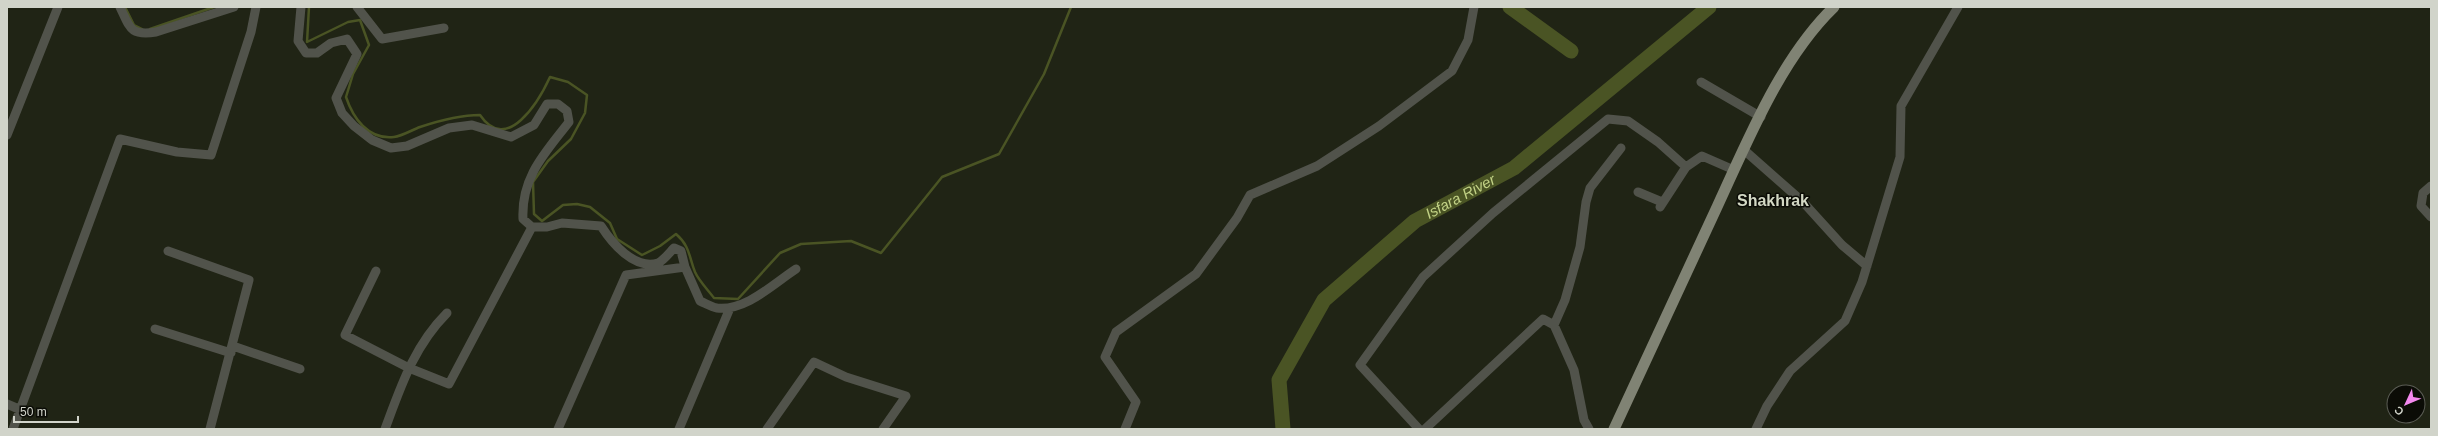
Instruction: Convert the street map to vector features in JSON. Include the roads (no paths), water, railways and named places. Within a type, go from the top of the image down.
[{"type":"main road","points":[[1614,429],[1734,170],[1787,66],[1813,27],[1834,7]]},
{"type":"street","points":[[7,135],[58,7]]},
{"type":"street","points":[[120,7],[128,25],[135,33],[142,34],[156,32],[234,7]]},
{"type":"street","points":[[13,429],[120,139],[177,152],[211,155],[251,32],[256,7]]},
{"type":"street","points":[[301,7],[298,41],[306,53],[317,53],[331,43],[347,39],[357,54],[336,98],[342,113],[354,126],[372,140],[391,148],[407,146],[449,128],[472,125],[511,137],[534,125],[547,104],[558,104],[567,111],[569,122],[529,178],[522,201],[523,219],[532,227],[547,227],[562,223],[601,226],[610,240],[625,254],[644,264],[660,262],[674,248],[681,251],[685,267],[694,282],[700,301],[716,308],[736,307],[754,298],[796,268]]},
{"type":"street","points":[[358,7],[382,39],[444,28]]},
{"type":"street","points":[[1756,429],[1767,406],[1790,372],[1845,321],[1868,266],[1900,157],[1901,106],[1958,7]]},
{"type":"street","points":[[1125,429],[1136,402],[1105,357],[1116,332],[1196,274],[1237,218],[1250,194],[1317,166],[1379,126],[1452,71],[1468,40],[1474,8]]},
{"type":"street","points":[[1702,82],[1761,117]]},
{"type":"street","points":[[1419,429],[1360,365],[1423,277],[1493,213],[1608,119],[1628,121],[1658,142],[1686,167]]},
{"type":"street","points":[[1554,325],[1565,300],[1580,247],[1586,202],[1590,188],[1621,148]]},
{"type":"street","points":[[1744,150],[1803,202],[1842,244],[1868,266]]},
{"type":"street","points":[[1638,192],[1661,204],[1686,167],[1702,156],[1734,170]]},
{"type":"street","points":[[2431,186],[2423,194],[2421,206],[2431,217]]},
{"type":"street","points":[[376,271],[345,335],[408,368],[449,384],[532,227]]},
{"type":"street","points":[[168,251],[249,280],[210,429]]},
{"type":"street","points":[[558,429],[626,275],[685,267]]},
{"type":"street","points":[[679,429],[730,308]]},
{"type":"street","points":[[386,429],[408,368],[431,329],[447,313]]},
{"type":"street","points":[[1424,429],[1543,319],[1554,325],[1574,370],[1584,420],[1589,429]]},
{"type":"street","points":[[155,329],[300,369]]},
{"type":"street","points":[[767,429],[814,362],[846,377],[906,396],[883,429]]},
{"type":"street","points":[[7,404],[21,410]]},
{"type":"waterway","points":[[125,7],[134,25],[142,29]]},
{"type":"waterway","points":[[150,29],[214,7]]},
{"type":"waterway","points":[[309,7],[307,42],[348,22],[360,20],[369,45],[353,74],[346,97],[357,120],[369,131],[377,135],[394,137],[434,123],[457,117],[473,115],[480,115],[490,126],[501,129],[511,127],[521,120],[530,110],[550,77],[568,82],[587,95],[585,113],[571,139],[548,161],[533,182],[534,214],[542,221],[563,205],[577,204],[590,207],[610,223],[617,239],[642,255],[660,246],[676,234],[681,238],[687,247],[695,272],[714,298],[738,299],[780,253],[801,244],[851,241],[881,253],[942,177],[999,154],[1044,74],[1071,7]]},
{"type":"waterway","points":[[1510,7],[1571,51]]},
{"type":"waterway","name":"Isfara River","points":[[1283,429],[1279,380],[1324,300],[1415,221],[1514,168],[1709,7]]},
{"type":"district","name":"Shakhrak","points":[[1773,200]]}]
